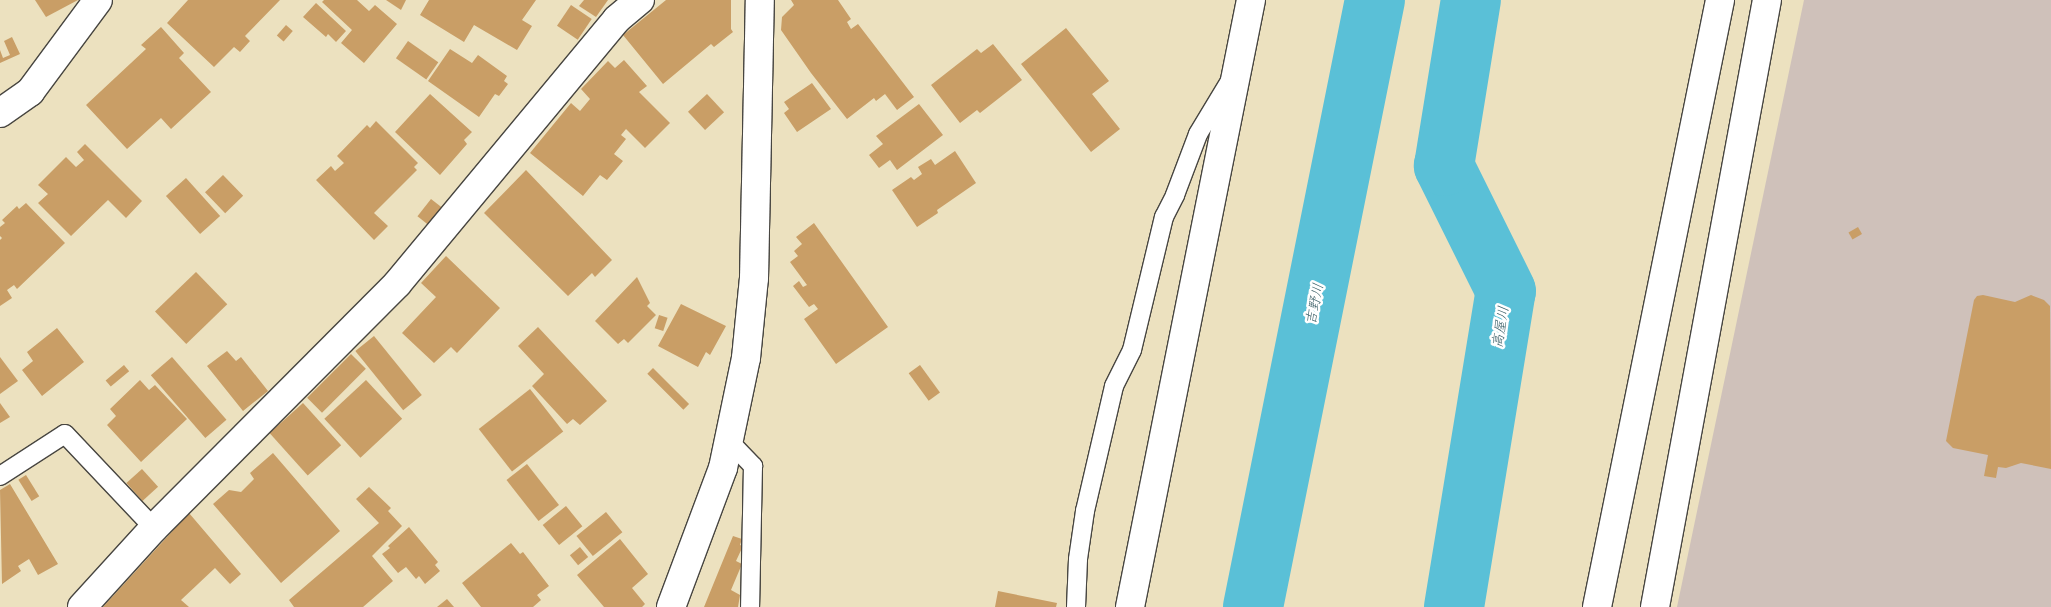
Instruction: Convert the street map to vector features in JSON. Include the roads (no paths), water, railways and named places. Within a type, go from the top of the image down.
[{"type":"street","points":[[0,113],[30,92],[98,0]]},
{"type":"street","points":[[82,607],[154,528],[397,284],[617,19],[640,0]]},
{"type":"street","points":[[671,607],[722,468],[746,358],[754,278],[760,0]]},
{"type":"street","points":[[1130,607],[1251,0]]},
{"type":"street","points":[[1597,607],[1720,0]]},
{"type":"street","points":[[1655,607],[1766,0]]},
{"type":"lane","points":[[1076,607],[1078,559],[1085,511],[1114,386],[1132,350],[1164,217],[1175,195],[1198,134],[1237,70]]},
{"type":"lane","points":[[0,476],[65,434],[154,528]]},
{"type":"lane","points":[[729,441],[753,466],[750,607]]},
{"type":"waterway","name":"吉野川","points":[[1253,607],[1375,0]]},
{"type":"waterway","name":"高屋川","points":[[1454,607],[1506,291],[1444,166],[1471,0]]}]
